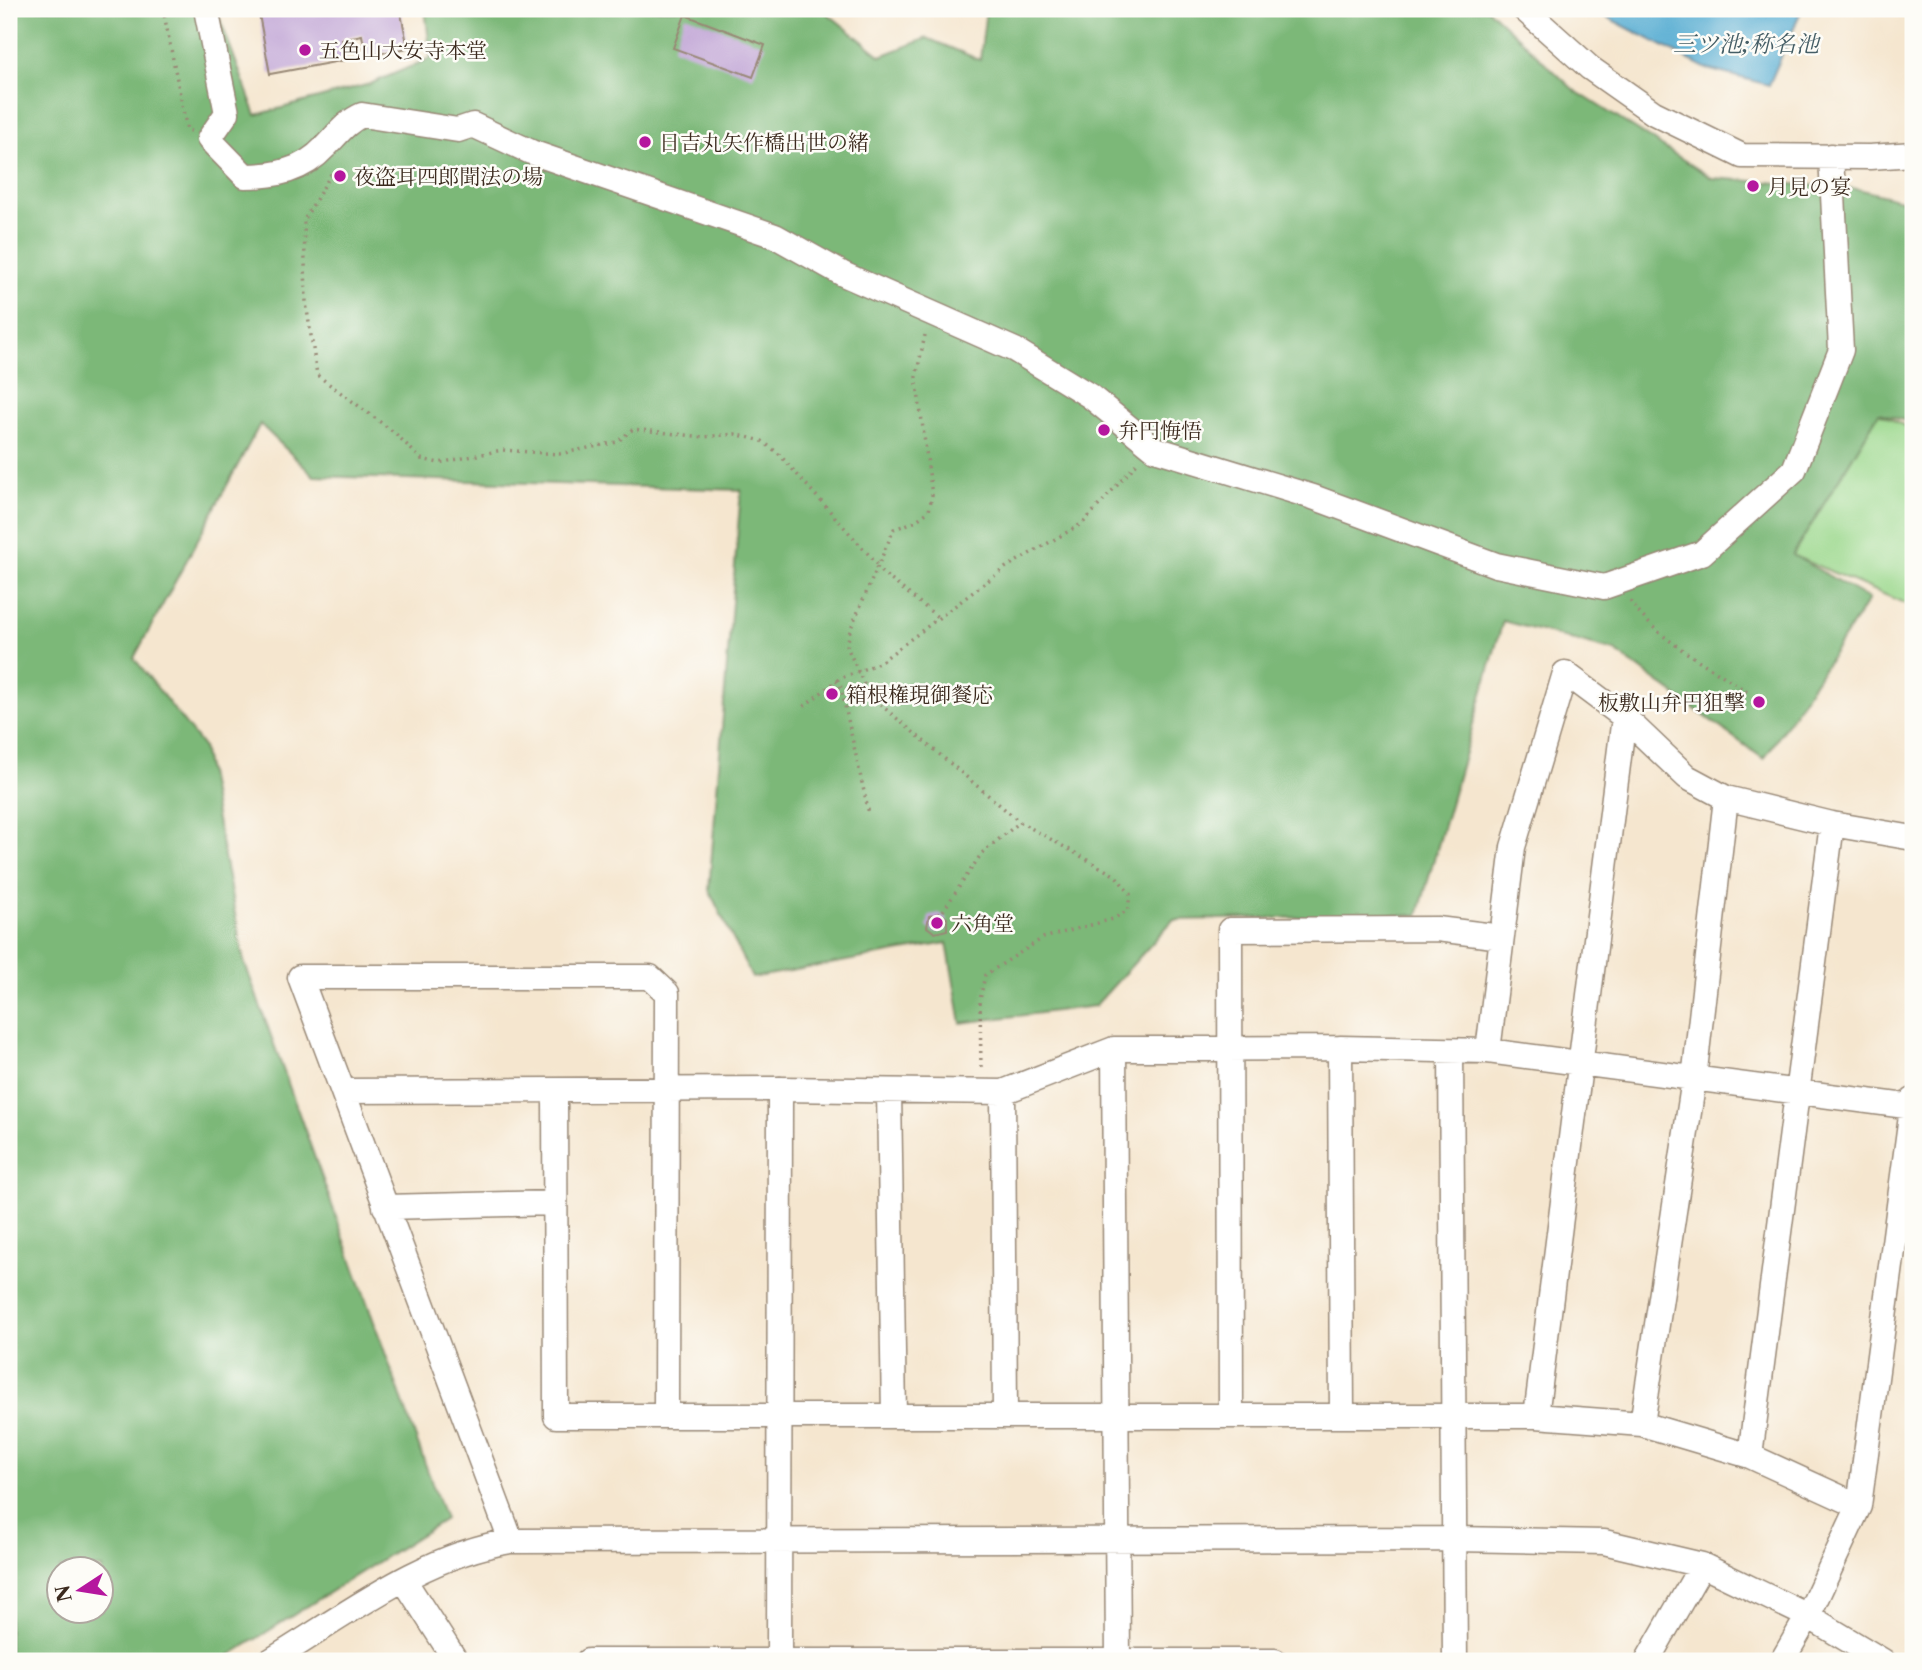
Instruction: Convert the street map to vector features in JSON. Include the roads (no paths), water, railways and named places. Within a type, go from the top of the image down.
[{"type":"street","points":[[206,9],[227,113],[209,139],[245,176],[270,176],[294,170],[321,151],[350,120],[362,115],[458,130],[473,125],[531,152],[775,236],[843,274],[1015,350],[1067,380],[1155,449],[1313,496],[1496,565],[1604,587],[1702,553],[1794,470],[1841,350],[1831,156]]},
{"type":"street","points":[[1524,9],[1590,68],[1654,113],[1742,156],[1870,157],[1913,154]]},
{"type":"street","points":[[1488,1051],[1513,847],[1565,673],[1624,717],[1687,777],[1726,798],[1832,824],[1913,838]]},
{"type":"street","points":[[1536,1416],[1624,717]]},
{"type":"street","points":[[1642,1424],[1694,1079],[1726,798]]},
{"type":"street","points":[[1749,1456],[1799,1093],[1832,824]]},
{"type":"street","points":[[1231,1416],[1230,930],[1437,929],[1502,937]]},
{"type":"street","points":[[511,1541],[300,977],[650,977],[667,993],[666,1416]]},
{"type":"street","points":[[1340,1048],[1342,1415]]},
{"type":"street","points":[[343,1091],[780,1089],[992,1092],[1114,1049],[1340,1048],[1488,1051],[1799,1093],[1913,1105],[1858,1506],[1808,1616],[1782,1661]]},
{"type":"street","points":[[1114,1049],[1118,1661]]},
{"type":"street","points":[[1451,1051],[1455,1661]]},
{"type":"street","points":[[779,1661],[780,1089]]},
{"type":"street","points":[[889,1091],[894,1416]]},
{"type":"street","points":[[555,1092],[556,1416],[1536,1416],[1642,1424],[1749,1456],[1858,1506]]},
{"type":"street","points":[[992,1092],[1005,1415]]},
{"type":"street","points":[[385,1207],[555,1203]]},
{"type":"street","points":[[270,1661],[404,1580],[468,1550],[511,1541],[1456,1539],[1604,1542],[1702,1566],[1808,1616],[1883,1661]]},
{"type":"street","points":[[1647,1661],[1702,1566]]},
{"type":"street","points":[[404,1580],[456,1661]]},
{"type":"street","points":[[587,1661],[1275,1661]]},
{"type":"water","name":"三ツ池;称名池","points":[[1591,9],[1802,9],[1769,85],[1707,69]]},
{"type":"place","name":"五色山大安寺本堂","points":[[305,50]]},
{"type":"place","name":"日吉丸矢作橋出世の緒","points":[[645,142]]},
{"type":"place","name":"夜盗耳四郎聞法の場","points":[[340,176]]},
{"type":"place","name":"月見の宴","points":[[1753,186]]},
{"type":"place","name":"弁円悔悟","points":[[1104,430]]},
{"type":"place","name":"箱根権現御餐応","points":[[832,694]]},
{"type":"place","name":"板敷山弁円狙撃","points":[[1759,702]]},
{"type":"place","name":"六角堂","points":[[937,923]]}]
